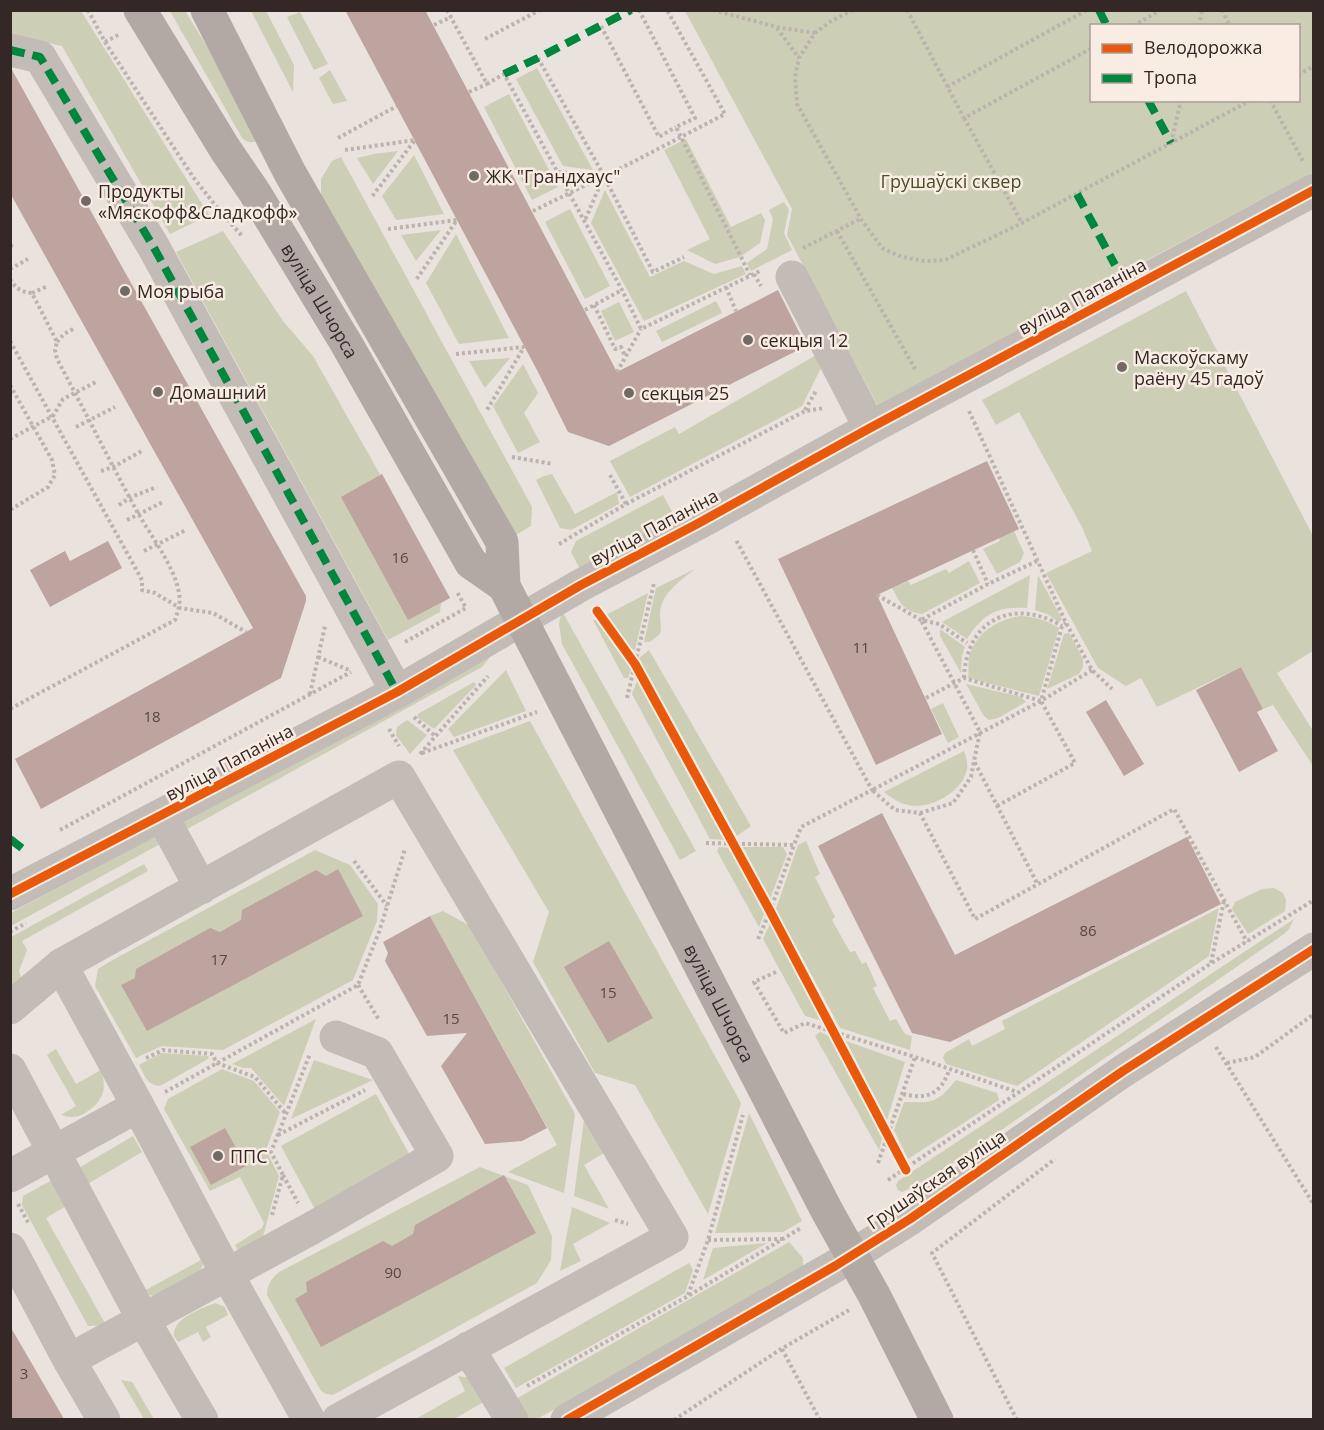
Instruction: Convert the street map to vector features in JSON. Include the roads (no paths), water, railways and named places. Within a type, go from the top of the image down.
[{"type":"main road","name":"вуліца Шчорса","points":[[207,10],[290,173],[502,543],[504,586],[827,1211],[874,1295],[938,1419]]},
{"type":"main road","name":"вуліца Шчорса","points":[[131,21],[225,149],[255,194],[346,343],[471,563],[504,586]]},
{"type":"street","points":[[10,51],[40,57],[153,246],[404,702]]},
{"type":"street","name":"вуліца Папаніна","points":[[10,894],[162,816],[404,702],[521,620],[581,585],[697,524],[864,415],[1314,190]]},
{"type":"street","points":[[784,266],[864,415]]},
{"type":"street","points":[[10,1008],[61,965],[399,777],[672,1237],[338,1419]]},
{"type":"street","points":[[162,816],[201,888]]},
{"type":"street","name":"Грушаўская вуліца","points":[[567,1419],[835,1266],[910,1219],[1123,1071],[1314,949]]},
{"type":"street","points":[[61,965],[227,1274],[309,1419]]},
{"type":"street","points":[[69,1360],[437,1156],[377,1053],[325,1033]]},
{"type":"street","points":[[10,1070],[143,1319],[202,1419]]},
{"type":"street","points":[[10,1176],[138,1106]]},
{"type":"street","points":[[10,1249],[69,1360],[104,1419]]},
{"type":"street","points":[[468,1348],[506,1410]]},
{"type":"place","name":"ЖК \"Грандхаус\"","points":[[474,176]]},
{"type":"place","name":"Продукты «Мяскофф&Сладкофф»","points":[[86,201]]},
{"type":"place","name":"Моя рыба","points":[[125,291]]},
{"type":"place","name":"секцыя 12","points":[[748,340]]},
{"type":"place","name":"Маскоўскаму раёну 45 гадоў","points":[[1122,367]]},
{"type":"place","name":"Домашний","points":[[158,392]]},
{"type":"place","name":"секцыя 25","points":[[629,393]]},
{"type":"place","name":"ППС","points":[[218,1156]]},
{"type":"park label","name":"Грушаўскі сквер","points":[[951,181]]}]
